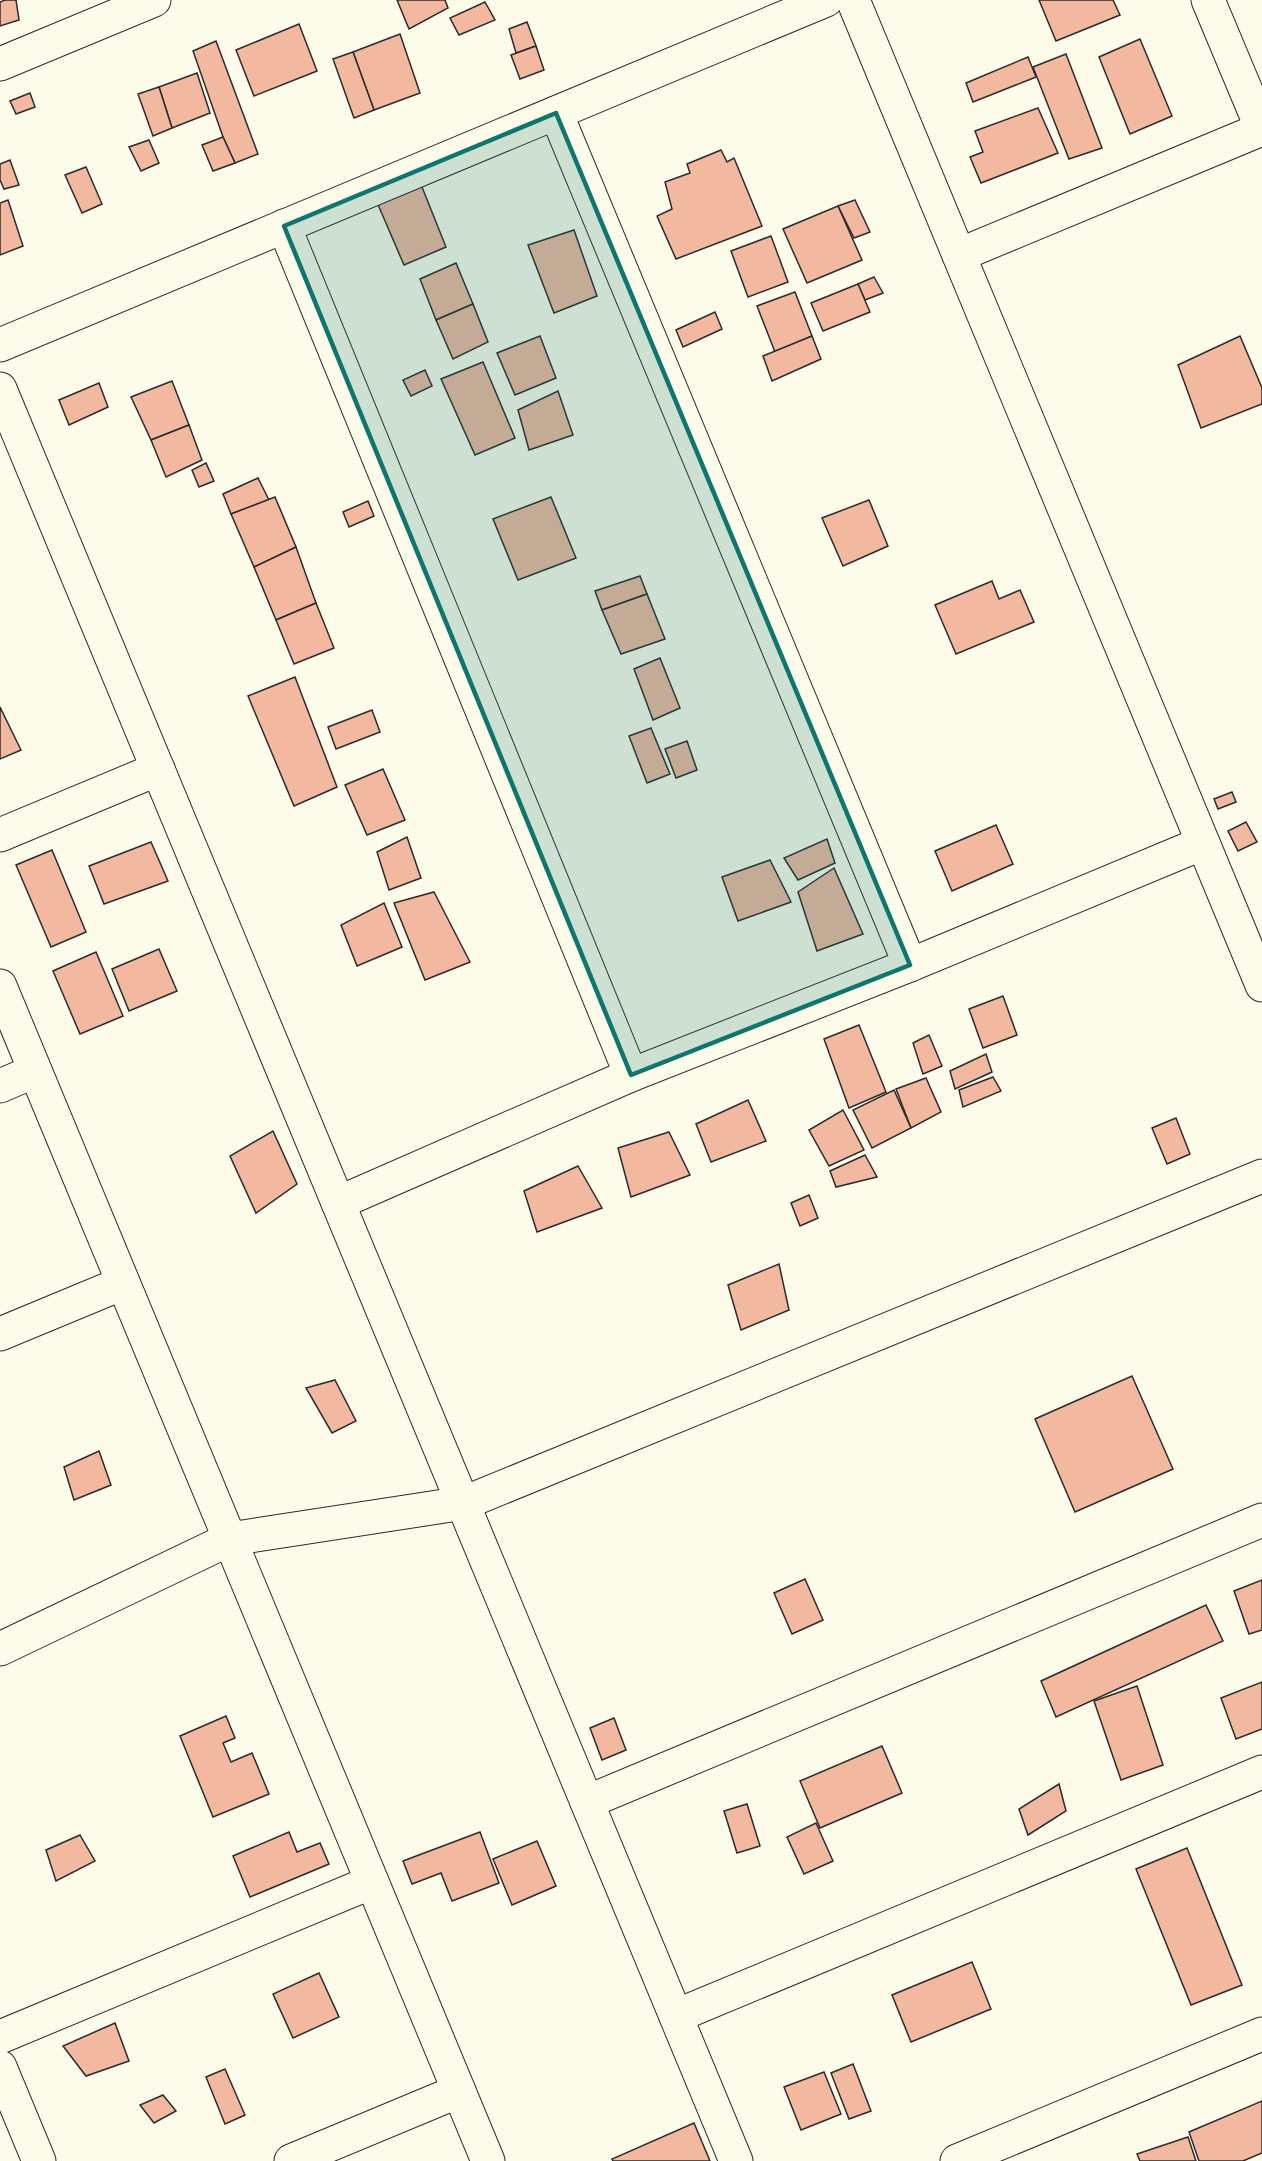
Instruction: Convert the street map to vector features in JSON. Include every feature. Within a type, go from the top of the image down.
[{"type":"street","points":[[0,64],[154,0]]},
{"type":"street","points":[[0,345],[826,0]]},
{"type":"street","points":[[853,0],[1262,985]]},
{"type":"street","points":[[959,255],[1262,129],[1208,0]]},
{"type":"street","points":[[556,113],[910,965]]},
{"type":"street","points":[[284,226],[631,1075]]},
{"type":"street","points":[[0,389],[736,2161]]},
{"type":"street","points":[[0,835],[158,769]]},
{"type":"street","points":[[338,1203],[631,1075],[910,965],[1203,843]]},
{"type":"street","points":[[0,986],[488,2161]]},
{"type":"street","points":[[0,1086],[35,1071]]},
{"type":"street","points":[[0,1649],[230,1539],[464,1503],[1262,1176]]},
{"type":"street","points":[[0,1334],[123,1283]]},
{"type":"street","points":[[587,1802],[1262,1520]]},
{"type":"street","points":[[676,2016],[1262,1772]]},
{"type":"street","points":[[0,2037],[372,1882]]},
{"type":"street","points":[[957,2161],[1262,2034]]},
{"type":"street","points":[[0,2067],[39,2161]]},
{"type":"street","points":[[291,2161],[459,2091]]},
{"type":"highlighted area","points":[[556,113],[910,965],[631,1075],[284,226]]},
{"type":"building","points":[[16,0],[19,20],[0,26],[0,2]]},
{"type":"building","points":[[397,0],[445,0],[448,8],[409,29]]},
{"type":"building","points":[[1039,0],[1113,0],[1120,15],[1056,41]]},
{"type":"building","points":[[485,2],[495,20],[459,35],[450,18]]},
{"type":"building","points":[[527,22],[536,46],[516,53],[509,29]]},
{"type":"building","points":[[299,24],[317,71],[254,96],[236,50]]},
{"type":"building","points":[[400,34],[420,93],[374,110],[353,52]]},
{"type":"building","points":[[1140,39],[1172,116],[1130,134],[1099,57]]},
{"type":"building","points":[[216,41],[258,154],[235,163],[223,137],[193,51]]},
{"type":"building","points":[[536,46],[544,70],[520,79],[511,55]]},
{"type":"building","points":[[353,52],[374,110],[354,118],[333,59]]},
{"type":"building","points":[[1066,54],[1102,148],[1069,159],[1033,67]]},
{"type":"building","points":[[1028,57],[1036,77],[973,102],[966,83]]},
{"type":"building","points":[[197,73],[210,113],[172,128],[159,87]]},
{"type":"building","points":[[159,87],[172,128],[153,136],[138,94]]},
{"type":"building","points":[[30,93],[35,107],[16,114],[10,101]]},
{"type":"building","points":[[1038,108],[1058,153],[981,183],[970,157],[983,152],[975,131]]},
{"type":"building","points":[[223,137],[235,163],[213,171],[202,145]]},
{"type":"building","points":[[149,140],[159,163],[141,171],[129,147]]},
{"type":"building","points":[[721,150],[727,162],[734,158],[762,226],[676,259],[657,216],[672,209],[665,182],[690,173],[687,164]]},
{"type":"building","points":[[10,160],[19,185],[4,189],[0,180],[0,164]]},
{"type":"building","points":[[86,167],[102,204],[82,213],[65,175]]},
{"type":"building","points":[[420,182],[446,247],[404,265],[376,200]]},
{"type":"building","points":[[8,200],[23,246],[0,255],[0,203]]},
{"type":"building","points":[[855,200],[870,232],[854,238],[838,206]]},
{"type":"building","points":[[838,206],[862,260],[807,283],[783,229]]},
{"type":"building","points":[[574,230],[597,296],[554,313],[528,245]]},
{"type":"building","points":[[771,236],[788,282],[748,297],[731,251]]},
{"type":"building","points":[[456,263],[473,304],[436,320],[420,279]]},
{"type":"building","points":[[874,277],[883,293],[865,300],[858,284]]},
{"type":"building","points":[[858,284],[870,312],[823,331],[811,303]]},
{"type":"building","points":[[795,292],[812,336],[775,352],[757,306]]},
{"type":"building","points":[[473,304],[488,342],[453,359],[436,320]]},
{"type":"building","points":[[715,312],[722,329],[683,347],[676,330]]},
{"type":"building","points":[[540,336],[556,378],[515,395],[497,353]]},
{"type":"building","points":[[812,336],[821,359],[772,381],[763,356]]},
{"type":"building","points":[[1240,336],[1262,388],[1262,404],[1201,428],[1178,365]]},
{"type":"building","points":[[483,362],[515,438],[475,455],[441,379]]},
{"type":"building","points":[[425,370],[432,386],[411,396],[403,380]]},
{"type":"building","points":[[172,381],[189,425],[151,440],[131,397]]},
{"type":"building","points":[[99,383],[108,407],[69,425],[59,400]]},
{"type":"building","points":[[558,391],[573,435],[529,450],[518,410]]},
{"type":"building","points":[[189,425],[202,460],[166,477],[151,440]]},
{"type":"building","points":[[206,463],[214,481],[199,487],[192,470]]},
{"type":"building","points":[[258,478],[269,500],[231,514],[223,494]]},
{"type":"building","points":[[275,497],[296,547],[254,567],[231,514]]},
{"type":"building","points":[[551,497],[576,558],[518,580],[493,519]]},
{"type":"building","points":[[869,500],[888,546],[843,566],[822,518]]},
{"type":"building","points":[[368,501],[374,516],[349,527],[343,512]]},
{"type":"building","points":[[296,547],[316,603],[276,620],[254,567]]},
{"type":"building","points":[[640,576],[647,594],[602,610],[595,591]]},
{"type":"building","points":[[992,581],[999,599],[1020,590],[1034,622],[956,654],[935,605]]},
{"type":"building","points":[[647,594],[665,639],[621,654],[602,610]]},
{"type":"building","points":[[316,603],[334,648],[294,664],[276,620]]},
{"type":"building","points":[[660,658],[680,708],[653,720],[634,669]]},
{"type":"building","points":[[295,677],[337,787],[294,806],[248,696]]},
{"type":"building","points":[[0,707],[21,750],[0,759]]},
{"type":"building","points":[[372,710],[380,732],[336,749],[328,727]]},
{"type":"building","points":[[651,728],[670,774],[647,783],[629,736]]},
{"type":"building","points":[[687,741],[697,770],[676,778],[665,749]]},
{"type":"building","points":[[383,769],[405,820],[367,835],[345,785]]},
{"type":"building","points":[[1232,792],[1236,802],[1218,809],[1214,799]]},
{"type":"building","points":[[1246,822],[1257,842],[1238,851],[1228,831]]},
{"type":"building","points":[[996,825],[1013,864],[952,891],[935,851]]},
{"type":"building","points":[[407,837],[421,878],[389,890],[377,852]]},
{"type":"building","points":[[827,839],[835,863],[798,880],[784,858]]},
{"type":"building","points":[[151,842],[168,881],[104,904],[89,866]]},
{"type":"building","points":[[52,850],[86,932],[51,947],[16,865]]},
{"type":"building","points":[[770,860],[791,902],[738,921],[722,877]]},
{"type":"building","points":[[834,868],[863,934],[817,951],[798,892]]},
{"type":"building","points":[[434,892],[470,962],[425,980],[394,903]]},
{"type":"building","points":[[384,903],[402,947],[357,966],[341,925]]},
{"type":"building","points":[[159,949],[177,991],[129,1011],[112,969]]},
{"type":"building","points":[[96,952],[123,1016],[80,1034],[53,971]]},
{"type":"building","points":[[1003,996],[1017,1035],[983,1048],[969,1009]]},
{"type":"building","points":[[859,1025],[886,1092],[849,1108],[824,1039]]},
{"type":"building","points":[[929,1035],[942,1066],[923,1074],[913,1043]]},
{"type":"building","points":[[986,1054],[992,1072],[955,1089],[950,1071]]},
{"type":"building","points":[[993,1077],[1001,1091],[963,1107],[959,1090]]},
{"type":"building","points":[[926,1078],[941,1112],[911,1128],[896,1089]]},
{"type":"building","points":[[894,1090],[911,1128],[872,1148],[853,1110]]},
{"type":"building","points":[[748,1100],[766,1141],[711,1162],[696,1124]]},
{"type":"building","points":[[843,1110],[864,1150],[829,1166],[809,1130]]},
{"type":"building","points":[[1176,1118],[1190,1154],[1167,1164],[1152,1128]]},
{"type":"building","points":[[273,1131],[297,1184],[256,1213],[230,1156]]},
{"type":"building","points":[[669,1132],[690,1175],[631,1197],[618,1148]]},
{"type":"building","points":[[865,1155],[877,1177],[836,1187],[830,1171]]},
{"type":"building","points":[[578,1166],[602,1208],[537,1232],[524,1191]]},
{"type":"building","points":[[809,1195],[818,1218],[800,1226],[791,1203]]},
{"type":"building","points":[[779,1264],[789,1310],[741,1330],[728,1285]]},
{"type":"building","points":[[1132,1376],[1173,1469],[1075,1512],[1035,1419]]},
{"type":"building","points":[[335,1380],[356,1421],[332,1433],[306,1388]]},
{"type":"building","points":[[99,1451],[111,1485],[74,1500],[64,1467]]},
{"type":"building","points":[[805,1579],[823,1620],[792,1634],[774,1593]]},
{"type":"building","points":[[1262,1580],[1262,1630],[1249,1634],[1234,1591]]},
{"type":"building","points":[[1206,1605],[1223,1641],[1056,1717],[1041,1681]]},
{"type":"building","points":[[1262,1682],[1262,1729],[1236,1739],[1221,1698]]},
{"type":"building","points":[[1137,1686],[1163,1765],[1121,1780],[1094,1701]]},
{"type":"building","points":[[226,1716],[235,1738],[223,1743],[231,1762],[252,1753],[269,1794],[213,1817],[180,1736]]},
{"type":"building","points":[[614,1718],[626,1750],[602,1760],[590,1728]]},
{"type":"building","points":[[882,1746],[902,1793],[820,1828],[800,1781]]},
{"type":"building","points":[[1059,1784],[1066,1811],[1028,1835],[1019,1809]]},
{"type":"building","points":[[747,1804],[760,1846],[737,1853],[724,1811]]},
{"type":"building","points":[[816,1823],[833,1861],[804,1874],[787,1837]]},
{"type":"building","points":[[289,1832],[297,1852],[320,1843],[329,1864],[250,1897],[233,1856]]},
{"type":"building","points":[[480,1832],[499,1883],[452,1901],[441,1873],[412,1884],[403,1861]]},
{"type":"building","points":[[80,1835],[95,1861],[56,1881],[46,1850]]},
{"type":"building","points":[[537,1841],[556,1886],[512,1905],[493,1859]]},
{"type":"building","points":[[1187,1848],[1242,1985],[1191,2005],[1136,1869]]},
{"type":"building","points":[[972,1962],[991,2009],[911,2042],[892,1995]]},
{"type":"building","points":[[319,1973],[339,2017],[293,2038],[273,1994]]},
{"type":"building","points":[[115,2023],[129,2061],[86,2076],[63,2046]]},
{"type":"building","points":[[853,2064],[871,2111],[849,2119],[831,2073]]},
{"type":"building","points":[[225,2069],[245,2115],[225,2124],[206,2077]]},
{"type":"building","points":[[824,2072],[841,2114],[801,2130],[784,2087]]},
{"type":"building","points":[[163,2095],[176,2111],[154,2123],[140,2105]]},
{"type":"building","points":[[1262,2101],[1262,2153],[1243,2161],[1199,2161],[1189,2132]]},
{"type":"building","points":[[694,2123],[710,2161],[613,2161],[612,2159]]},
{"type":"building","points":[[1188,2137],[1196,2161],[1140,2161],[1137,2154]]}]
